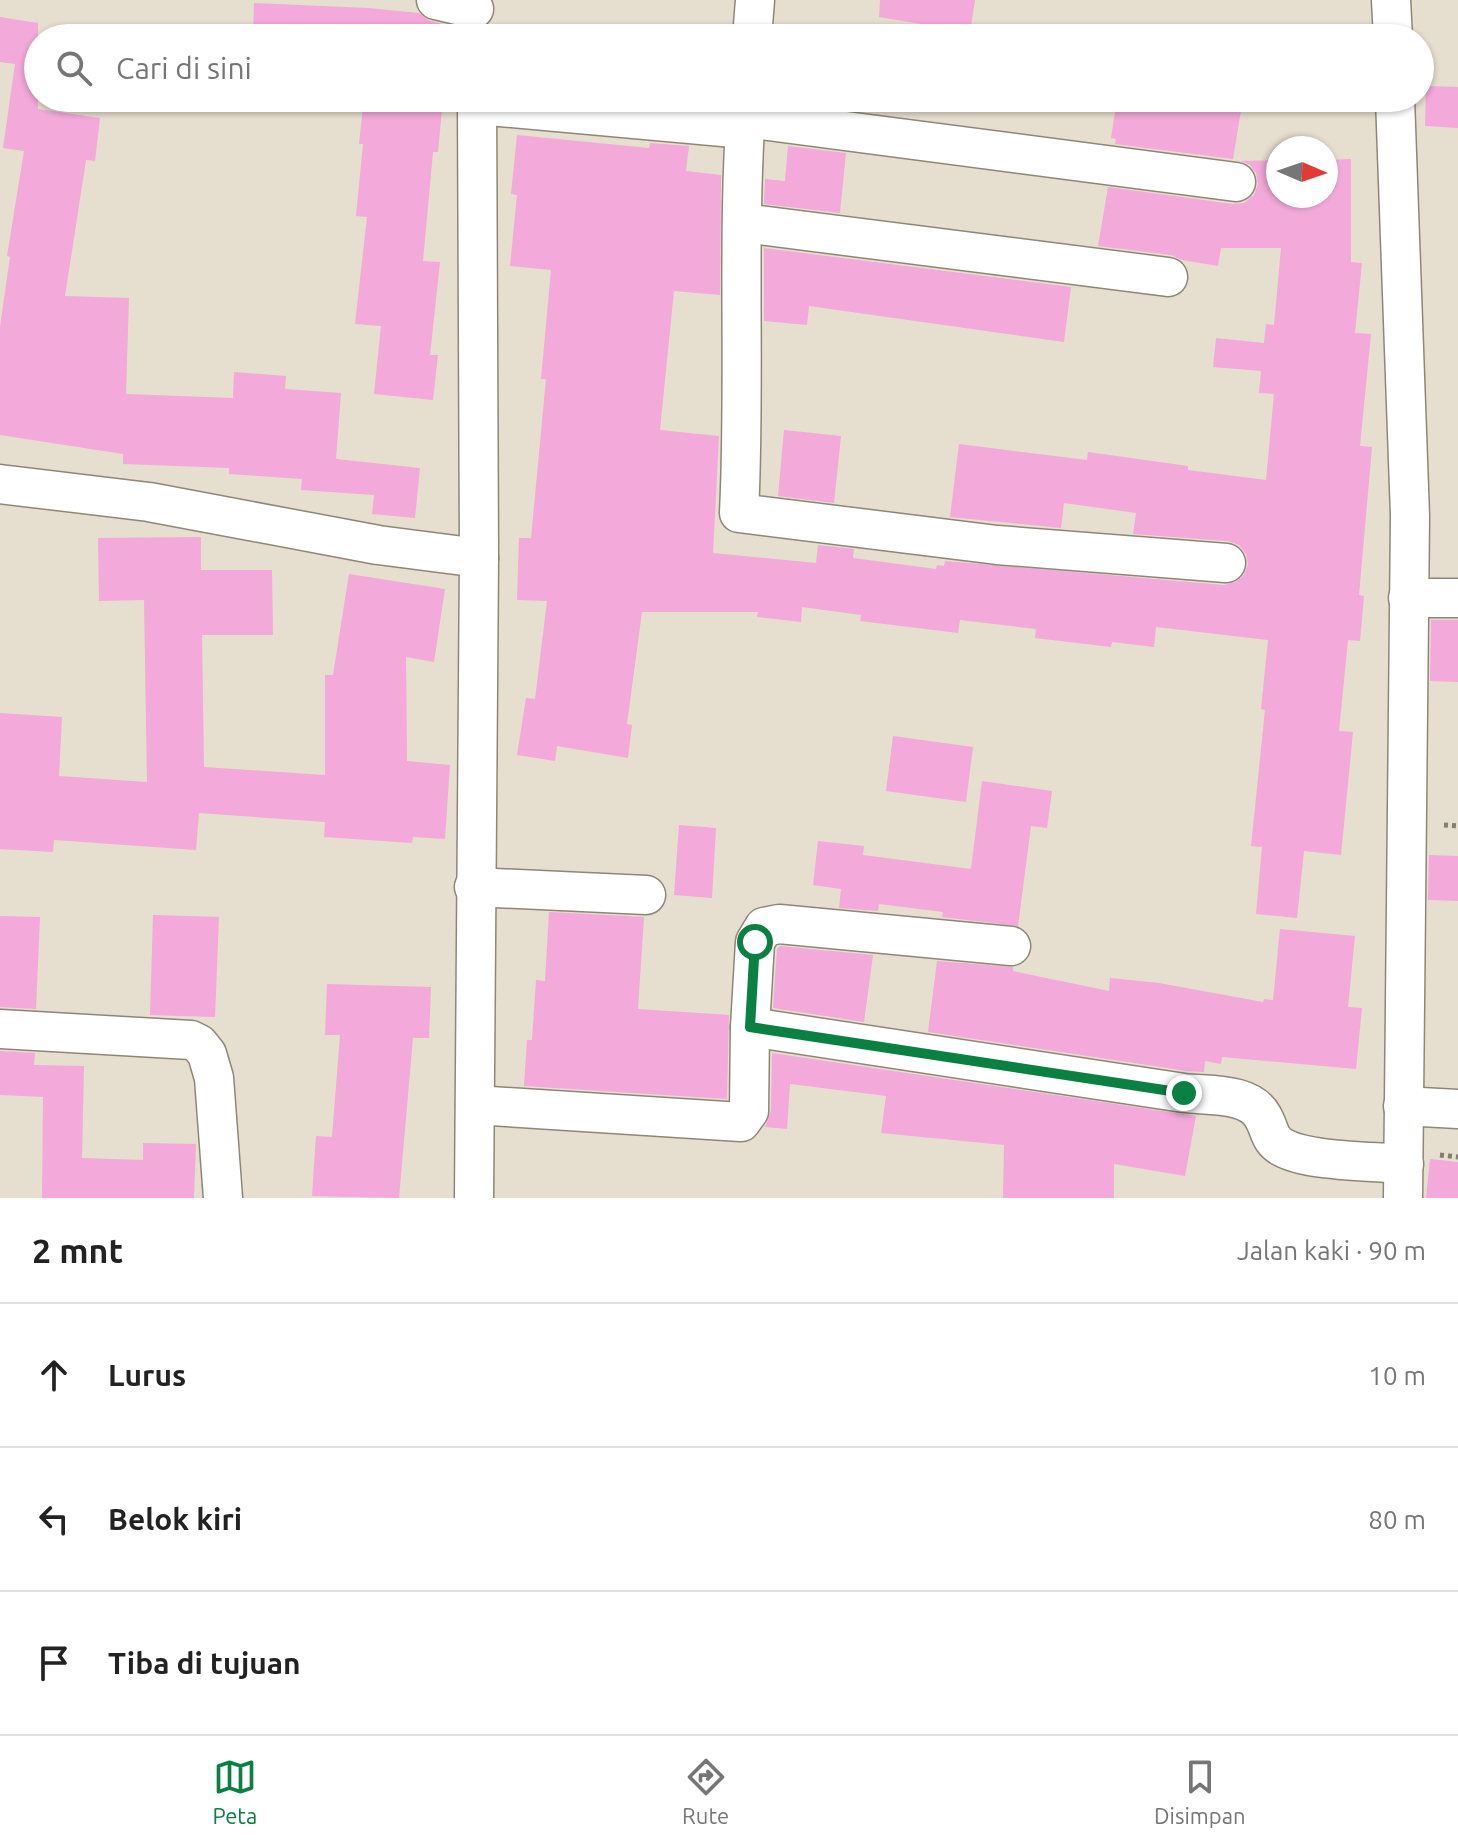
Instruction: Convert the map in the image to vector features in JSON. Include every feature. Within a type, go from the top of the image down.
[{"type":"street","points":[[436,0],[475,16]]},
{"type":"street","points":[[753,24],[755,0]]},
{"type":"street","points":[[1391,0],[1392,24]]},
{"type":"street","points":[[474,1198],[474,887],[479,558],[477,112]]},
{"type":"street","points":[[684,112],[746,115],[1236,182]]},
{"type":"street","points":[[750,1027],[1241,1099],[1254,1106],[1263,1116],[1271,1139],[1283,1148],[1403,1181],[1410,516],[1396,112]]},
{"type":"street","points":[[746,115],[743,433],[739,513],[997,545],[1226,563]]},
{"type":"street","points":[[743,223],[1168,277]]},
{"type":"street","points":[[0,484],[149,502],[364,542],[479,558]]},
{"type":"street","points":[[1408,598],[1458,598]]},
{"type":"street","points":[[474,887],[646,895]]},
{"type":"street","points":[[475,1105],[741,1122],[749,1111],[755,942],[764,927],[779,924],[1011,946]]},
{"type":"street","points":[[0,1029],[191,1040],[199,1044],[207,1054],[214,1078],[223,1198]]},
{"type":"street","points":[[1403,1106],[1458,1109]]},
{"type":"building","points":[[880,0],[975,0],[971,24],[921,24],[879,17]]},
{"type":"building","points":[[254,3],[419,13],[430,21],[442,24],[253,24]]},
{"type":"building","points":[[0,17],[38,23],[24,24],[24,112],[59,112],[100,118],[95,161],[86,160],[65,296],[129,298],[126,394],[233,398],[234,372],[286,376],[285,389],[341,393],[336,459],[420,468],[415,518],[372,514],[374,495],[301,490],[302,479],[229,474],[229,468],[123,464],[123,454],[0,435],[0,327],[10,257],[7,256],[24,151],[3,148],[15,64],[0,62]]},
{"type":"building","points":[[1434,86],[1458,87],[1458,128],[1425,126],[1425,112],[1434,112]]},
{"type":"building","points":[[362,112],[442,112],[438,152],[433,152],[423,261],[440,262],[430,355],[438,355],[433,400],[374,394],[381,326],[355,324],[367,217],[356,216],[363,144],[359,144]]},
{"type":"building","points":[[1115,112],[1241,112],[1233,159],[1115,144],[1116,139],[1111,138]]},
{"type":"building","points":[[517,135],[649,148],[650,143],[689,146],[686,171],[721,175],[720,295],[674,291],[660,430],[719,436],[713,553],[816,563],[818,545],[854,549],[853,558],[936,569],[937,565],[944,566],[945,561],[1224,585],[1236,582],[1244,575],[1248,564],[1246,554],[1239,545],[1228,541],[1133,534],[1136,513],[1064,503],[1061,528],[950,517],[959,444],[1087,460],[1088,452],[1266,480],[1274,394],[1259,393],[1261,371],[1213,367],[1216,338],[1264,343],[1266,324],[1274,325],[1281,248],[1221,248],[1218,266],[1171,255],[1098,246],[1108,187],[1244,203],[1254,195],[1258,184],[1256,173],[1250,165],[1241,161],[1266,160],[1266,208],[1338,208],[1338,160],[1351,159],[1351,262],[1362,263],[1355,333],[1371,334],[1360,446],[1372,447],[1359,595],[1364,596],[1360,641],[1348,640],[1339,731],[1353,732],[1341,855],[1304,851],[1297,918],[1256,914],[1262,847],[1251,846],[1265,710],[1261,709],[1268,640],[1156,627],[1154,647],[1112,642],[1111,647],[1035,638],[1036,629],[960,620],[958,633],[860,621],[861,615],[802,607],[801,622],[757,617],[758,612],[642,612],[627,724],[632,725],[628,758],[557,746],[555,761],[517,755],[526,698],[535,699],[547,601],[517,600],[519,538],[531,538],[546,379],[541,379],[551,270],[510,266],[517,195],[511,194]]},
{"type":"building","points":[[788,146],[846,153],[840,213],[764,204],[765,179],[785,181]]},
{"type":"building","points":[[764,248],[1071,287],[1064,342],[809,306],[807,325],[764,321]]},
{"type":"building","points":[[784,430],[841,436],[834,503],[778,496]]},
{"type":"building","points":[[201,537],[201,570],[272,570],[273,635],[202,635],[204,767],[325,775],[325,675],[333,675],[349,574],[445,589],[434,662],[406,657],[407,761],[450,765],[445,839],[413,837],[412,843],[324,837],[325,822],[199,813],[196,850],[54,840],[53,852],[0,849],[0,713],[62,717],[59,776],[147,782],[144,600],[99,601],[98,538]]},
{"type":"building","points":[[1431,620],[1458,620],[1458,682],[1430,681]]},
{"type":"building","points":[[893,736],[973,747],[966,802],[886,791]]},
{"type":"building","points":[[982,781],[1052,791],[1047,828],[1031,826],[1018,926],[942,917],[943,912],[879,904],[878,911],[839,908],[841,889],[813,885],[818,841],[864,846],[863,855],[971,869]]},
{"type":"building","points":[[679,825],[716,828],[712,898],[674,895]]},
{"type":"building","points":[[1429,855],[1458,856],[1458,901],[1428,900]]},
{"type":"building","points":[[549,912],[644,917],[638,1009],[729,1015],[727,1099],[524,1086],[527,1040],[532,1040],[536,980],[545,981]]},
{"type":"building","points":[[153,915],[219,917],[215,1017],[150,1015]]},
{"type":"building","points":[[0,916],[40,917],[36,1009],[0,1007]]},
{"type":"building","points":[[1280,929],[1355,936],[1348,1007],[1362,1008],[1356,1069],[1222,1057],[1221,1064],[1205,1061],[1204,1072],[1187,1071],[928,1032],[937,961],[1013,967],[1013,971],[1109,991],[1110,978],[1159,983],[1263,1002],[1264,999],[1273,1000]]},
{"type":"building","points":[[780,946],[873,955],[864,1022],[773,1008],[777,949]]},
{"type":"building","points":[[327,984],[431,987],[429,1038],[413,1038],[399,1198],[312,1196],[316,1136],[332,1137],[340,1035],[325,1035]]},
{"type":"building","points":[[0,1051],[35,1053],[34,1065],[84,1066],[82,1158],[143,1160],[143,1143],[196,1144],[194,1198],[42,1198],[43,1097],[0,1095]]},
{"type":"building","points":[[772,1053],[1196,1116],[1185,1176],[1114,1164],[1114,1198],[1003,1198],[1004,1145],[881,1133],[886,1096],[790,1084],[787,1129],[765,1127],[771,1111]]},
{"type":"building","points":[[1430,1159],[1458,1162],[1458,1198],[1426,1198]]},
{"type":"route","points":[[755,942],[750,1027],[1184,1093]]}]
